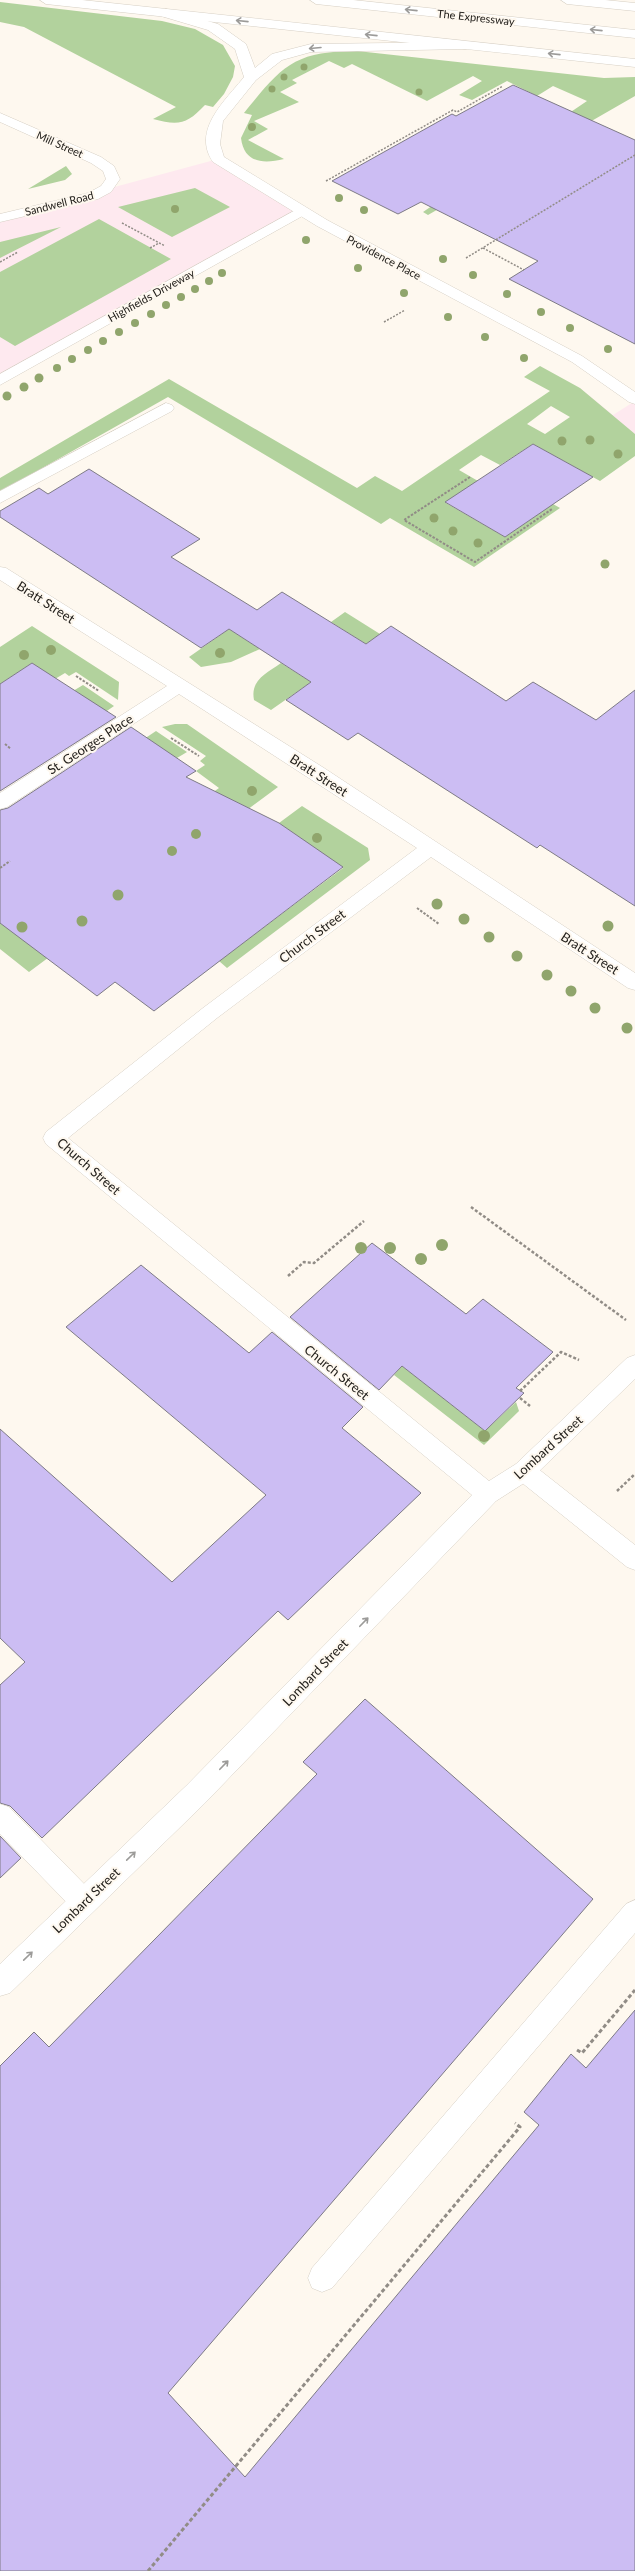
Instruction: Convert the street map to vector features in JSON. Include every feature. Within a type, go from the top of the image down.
[{"type":"main road","points":[[46,0],[635,63]]},
{"type":"main road","name":"The Expressway","points":[[316,0],[635,34]]},
{"type":"main road","points":[[566,0],[635,7]]},
{"type":"main road","points":[[166,13],[213,27],[241,47],[251,77]]},
{"type":"main road","name":"Providence Place","points":[[466,45],[312,48],[277,57],[251,77],[216,121],[213,144],[218,159],[301,211],[381,256],[577,359],[635,399]]},
{"type":"main road","name":"Mill Street","points":[[0,117],[96,160],[109,169],[114,179]]},
{"type":"main road","name":"Sandwell Road","points":[[0,218],[93,196],[106,189],[114,179]]},
{"type":"main road","name":"Highfields Driveway","points":[[0,380],[301,211]]},
{"type":"main road","points":[[0,498],[166,408]]},
{"type":"main road","name":"Bratt Street","points":[[0,572],[317,773],[429,849],[635,983]]},
{"type":"main road","name":"St. Georges Place","points":[[0,802],[179,686]]},
{"type":"main road","name":"Church Street","points":[[429,849],[210,1013],[53,1138],[488,1494]]},
{"type":"main road","name":"Lombard Street","points":[[3,1974],[84,1902],[196,1794],[488,1494],[524,1471],[635,1365]]},
{"type":"main road","points":[[524,1471],[632,1552]]},
{"type":"main road","points":[[0,1816],[84,1902]]},
{"type":"main road","points":[[322,2278],[635,1913]]},
{"type":"path","points":[[321,184],[453,110],[457,112],[505,85]]},
{"type":"path","points":[[463,260],[635,155]]},
{"type":"path","points":[[118,221],[166,246]]},
{"type":"path","points":[[150,248],[159,243]]},
{"type":"path","points":[[483,248],[524,270]]},
{"type":"path","points":[[470,477],[404,520],[475,562],[552,509]]},
{"type":"path","points":[[167,736],[199,756]]},
{"type":"path","points":[[0,868],[10,861]]},
{"type":"path","points":[[416,908],[439,924]]},
{"type":"path","points":[[471,1207],[626,1320]]},
{"type":"path","points":[[286,1278],[304,1262],[314,1263],[364,1221]]},
{"type":"path","points":[[520,1391],[561,1352],[582,1362]]},
{"type":"path","points":[[520,1398],[534,1409]]},
{"type":"path","points":[[620,1497],[615,1494],[635,1474]]},
{"type":"path","points":[[571,2046],[582,2053],[635,1990]]},
{"type":"path","points":[[148,2571],[520,2127],[511,2120]]},
{"type":"shaded area","points":[[218,159],[301,211],[0,380],[0,218]]},
{"type":"shaded area","points":[[580,388],[613,415],[635,401],[635,452],[551,406]]},
{"type":"green space","points":[[0,2],[162,21],[195,29],[223,45],[235,66],[233,77],[224,94],[213,107],[205,105],[193,116],[182,122],[176,123],[153,119],[176,107],[24,27],[0,22]]},
{"type":"green space","points":[[357,51],[604,78],[635,77],[635,96],[428,215],[423,212],[587,101],[553,86],[537,96],[507,81],[472,100],[459,95],[482,81],[473,76],[427,101],[352,64],[344,68],[329,61],[292,80],[297,83],[280,92],[299,102],[254,121],[268,129],[248,140],[284,159],[276,161],[262,161],[250,157],[246,153],[241,138],[252,115],[244,113],[269,83],[291,64],[304,58],[318,54]]},
{"type":"green space","points":[[66,166],[72,174],[65,180],[28,189]]},
{"type":"green space","points":[[195,188],[230,207],[172,237],[118,207]]},
{"type":"green space","points":[[99,219],[171,259],[15,346],[0,337],[0,272]]},
{"type":"green space","points":[[61,227],[0,258],[0,242]]},
{"type":"green space","points":[[540,366],[580,388],[635,434],[635,456],[600,481],[533,444],[500,465],[481,455],[459,470],[478,481],[446,503],[505,537],[553,504],[560,508],[474,567],[390,518],[381,524],[168,397],[0,492],[0,478],[169,379],[357,488],[375,476],[402,491],[550,391],[524,377]],"holes":[[[551,406],[570,417],[545,434],[527,424]]]},
{"type":"green space","points":[[345,612],[380,634],[366,644],[331,622]]},
{"type":"green space","points":[[32,626],[119,682],[118,700],[76,672],[69,676],[65,673],[55,679],[32,663],[0,684],[0,647]]},
{"type":"green space","points":[[229,629],[260,649],[231,662],[201,667],[189,657]]},
{"type":"green space","points":[[281,663],[311,682],[271,710],[254,700],[253,693],[257,682],[265,674]]},
{"type":"green space","points":[[83,685],[114,706],[64,741],[73,691]]},
{"type":"green space","points":[[175,724],[187,724],[278,787],[29,972],[0,949],[0,891],[92,878],[219,788],[196,771],[205,765],[200,761],[206,756],[162,727]]},
{"type":"green space","points":[[156,731],[187,752],[177,758],[102,767]]},
{"type":"green space","points":[[302,806],[368,848],[370,860],[227,968],[219,961],[343,868],[279,823]]},
{"type":"green space","points":[[402,1366],[485,1431],[516,1402],[519,1411],[484,1445],[394,1375]]},
{"type":"building","points":[[513,85],[635,140],[635,344],[509,279],[538,261],[421,202],[398,214],[332,181],[452,114],[456,116]]},
{"type":"building","points":[[533,444],[593,477],[505,537],[445,502]]},
{"type":"building","points":[[89,469],[200,539],[171,557],[257,610],[282,592],[366,644],[391,626],[506,701],[533,682],[596,720],[635,690],[635,906],[540,845],[537,848],[358,733],[348,740],[286,700],[311,682],[229,629],[201,648],[0,517],[0,511],[39,488],[48,494]]},
{"type":"building","points":[[32,663],[116,717],[0,791],[0,684]]},
{"type":"building","points":[[131,727],[196,771],[186,777],[279,823],[343,867],[154,1011],[115,982],[97,996],[0,923],[0,810],[8,808]]},
{"type":"building","points":[[372,1243],[466,1314],[483,1299],[553,1352],[516,1388],[524,1393],[485,1431],[402,1366],[379,1390],[290,1317]]},
{"type":"building","points":[[141,1265],[249,1353],[272,1332],[363,1407],[342,1428],[421,1493],[288,1620],[278,1611],[42,1838],[10,1806],[0,1803],[0,1685],[25,1662],[0,1638],[0,1429],[172,1582],[266,1495],[66,1327]]},
{"type":"building","points":[[365,1699],[593,1899],[168,2393],[245,2477],[539,2125],[524,2112],[571,2054],[586,2068],[635,2010],[635,2571],[0,2571],[0,2066],[34,2032],[49,2047],[317,1774],[303,1762]]},
{"type":"building","points":[[0,1836],[21,1858],[0,1878]]}]
